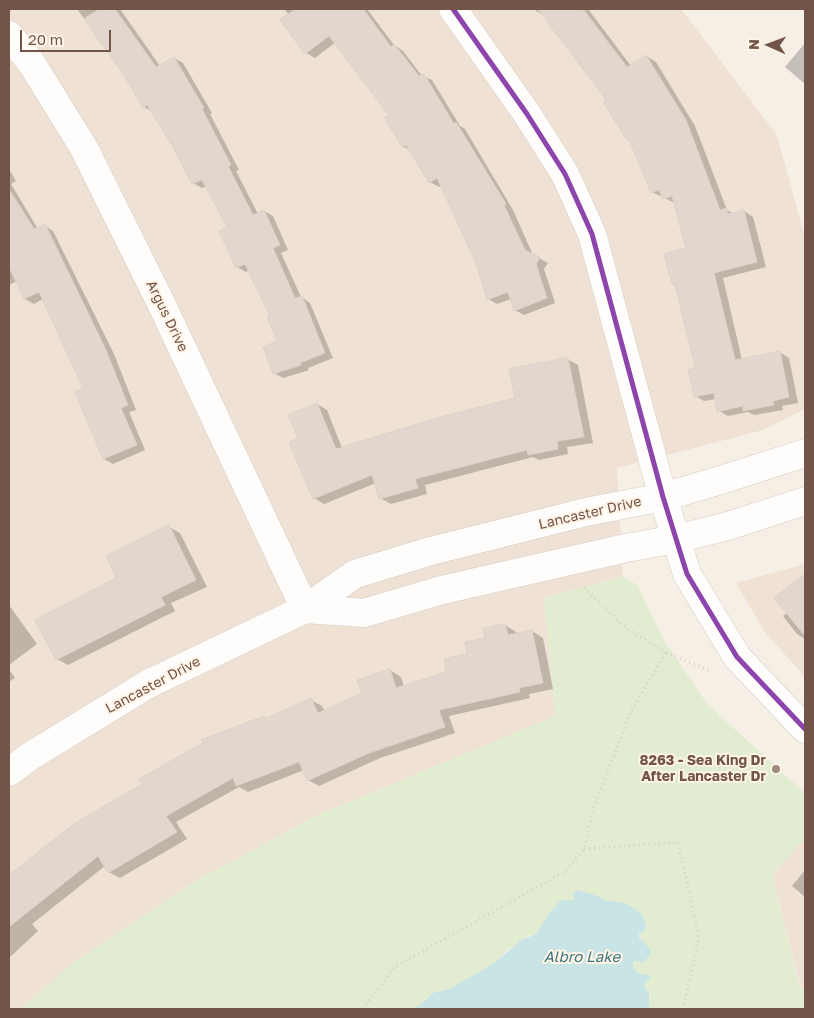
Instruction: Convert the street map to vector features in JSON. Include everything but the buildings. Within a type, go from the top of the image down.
[{"type":"street","points":[[453,9],[527,114],[565,174],[592,234],[663,497],[688,574],[737,657],[805,729]]},
{"type":"street","name":"Argus Drive","points":[[9,35],[32,64],[84,148],[160,301],[305,609]]},
{"type":"street","name":"Lancaster Drive","points":[[9,772],[29,757],[148,684],[305,609],[355,574],[431,551],[586,512],[663,497],[805,453]]},
{"type":"street","name":"Lancaster Drive","points":[[305,609],[364,613],[442,590],[728,526],[805,501]]},
{"type":"street","points":[[431,551],[442,590]]},
{"type":"path","points":[[581,585],[627,630],[666,652],[710,671]]},
{"type":"path","points":[[363,1009],[394,966],[566,871],[584,849],[593,809],[631,712],[666,652]]},
{"type":"path","points":[[584,849],[678,842],[699,938],[683,1009]]},
{"type":"shaded area","points":[[9,9],[681,9],[777,135],[805,238],[805,409],[763,430],[617,468],[623,576],[544,598],[556,716],[318,815],[192,883],[73,963],[21,1009],[9,1009]]},
{"type":"shaded area","points":[[805,564],[805,677],[764,631],[736,583]]},
{"type":"shaded area","points":[[805,838],[805,993],[800,985],[772,876]]},
{"type":"green space","points":[[623,576],[638,586],[665,642],[708,705],[805,793],[805,838],[772,876],[799,985],[805,993],[805,1009],[650,1009],[650,996],[644,986],[650,976],[638,973],[633,967],[633,961],[640,962],[642,940],[639,934],[645,930],[625,903],[605,900],[580,890],[575,900],[562,900],[536,934],[528,936],[507,950],[497,961],[479,972],[451,988],[440,990],[427,997],[413,1009],[21,1009],[73,963],[192,883],[318,815],[555,716],[544,598]]},
{"type":"water","name":"Albro Lake","points":[[577,890],[605,900],[625,903],[642,914],[646,926],[645,930],[639,934],[639,937],[650,949],[650,955],[644,962],[633,961],[633,967],[638,973],[651,976],[644,986],[649,994],[650,1009],[413,1009],[433,993],[451,988],[479,972],[497,961],[521,940],[536,934],[560,901],[575,900],[573,895]]},
{"type":"transit line","points":[[453,9],[527,114],[565,174],[592,234],[663,497],[687,574],[737,657],[805,729]]},
{"type":"place","name":"8263 - Sea King Dr After Lancaster Dr","points":[[776,769]]}]
